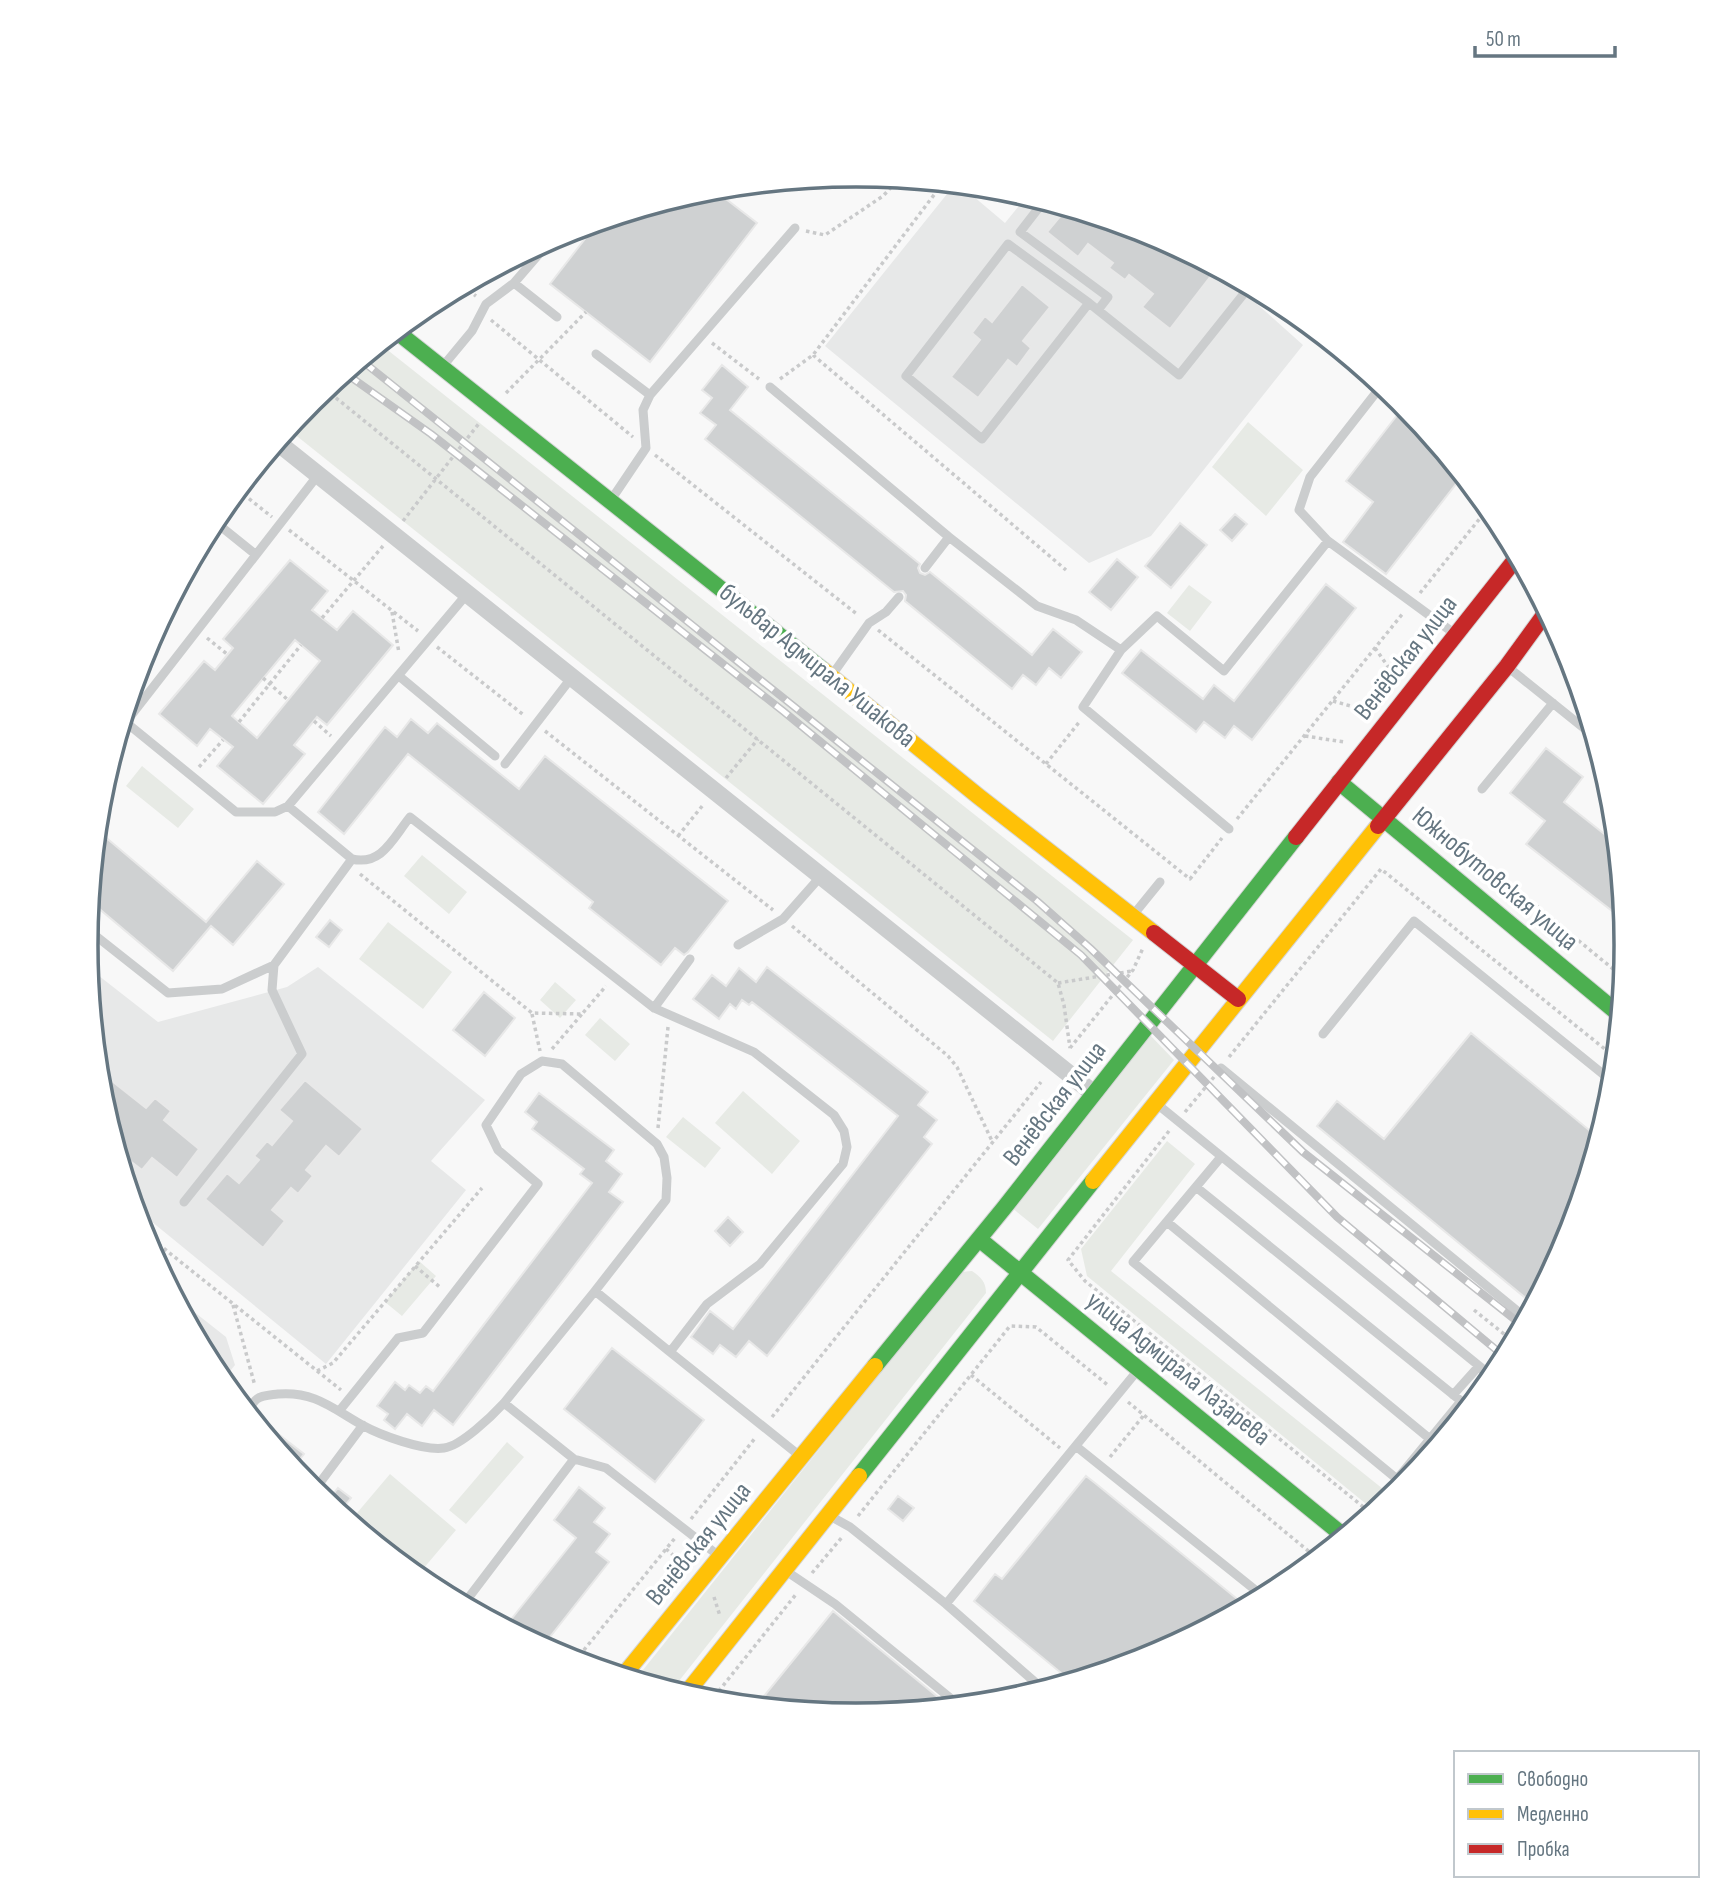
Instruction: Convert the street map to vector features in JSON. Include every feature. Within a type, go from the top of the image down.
[{"type":"main road","name":"бульвар Адмирала Ушакова","points":[[404,337],[978,796],[1238,999]]},
{"type":"main road","name":"Венёвская улица","points":[[629,1669],[979,1239],[1512,564]]},
{"type":"main road","points":[[693,1685],[1238,999],[1507,666],[1541,619]]},
{"type":"main road","name":"Южнобутовская улица","points":[[1339,782],[1612,1008]]},
{"type":"main road","name":"улица Адмирала Лазарева","points":[[979,1239],[1338,1531]]},
{"type":"street","points":[[284,448],[1093,1093]]},
{"type":"lane","points":[[1037,210],[1020,232],[1108,297],[1098,310]]},
{"type":"lane","points":[[610,501],[646,448],[643,410],[650,395],[795,228]]},
{"type":"lane","points":[[1089,303],[982,439],[906,376],[1008,244],[1089,303],[1180,376],[1244,294]]},
{"type":"lane","points":[[442,368],[472,331],[486,304],[514,283],[535,259]]},
{"type":"lane","points":[[514,283],[557,317]]},
{"type":"lane","points":[[596,354],[650,395]]},
{"type":"lane","points":[[770,387],[949,537],[1037,606],[1076,620],[1121,650]]},
{"type":"lane","points":[[1376,393],[1310,477],[1299,510],[1328,541],[1456,634]]},
{"type":"lane","points":[[137,706],[318,475]]},
{"type":"lane","points":[[223,528],[255,554]]},
{"type":"lane","points":[[925,568],[949,537]]},
{"type":"lane","points":[[1229,829],[1083,707],[1121,650],[1157,616],[1224,671],[1328,541]]},
{"type":"lane","points":[[131,726],[236,812],[275,812],[288,806],[467,594]]},
{"type":"lane","points":[[831,676],[869,623],[886,612],[900,597]]},
{"type":"lane","points":[[1507,666],[1582,727]]},
{"type":"lane","points":[[401,674],[495,756]]},
{"type":"lane","points":[[505,764],[572,677]]},
{"type":"lane","points":[[1482,789],[1553,703]]},
{"type":"lane","points":[[288,806],[350,862],[364,862],[378,857],[410,817],[654,1008],[754,1052],[834,1115],[844,1131],[847,1147],[843,1164],[760,1264],[707,1304],[670,1352]]},
{"type":"lane","points":[[98,938],[168,993],[222,989],[274,965],[350,862]]},
{"type":"lane","points":[[738,945],[783,919],[821,876]]},
{"type":"lane","points":[[1132,915],[1160,882]]},
{"type":"lane","points":[[1323,1034],[1414,921],[1603,1074]]},
{"type":"lane","points":[[654,1008],[690,959]]},
{"type":"lane","points":[[184,1202],[302,1054],[272,990],[274,965]]},
{"type":"lane","points":[[253,1404],[258,1398],[306,1394],[340,1410],[363,1425],[426,1448],[446,1448],[491,1416],[504,1403],[666,1200],[664,1157],[657,1144],[562,1064],[542,1060],[521,1074],[486,1125],[498,1150],[538,1184],[423,1333],[398,1338],[340,1410]]},
{"type":"lane","points":[[1221,1068],[1520,1313]]},
{"type":"lane","points":[[1156,1102],[1485,1370]]},
{"type":"lane","points":[[1222,1157],[1133,1262],[1396,1478]]},
{"type":"lane","points":[[1196,1187],[1461,1401],[1405,1469]]},
{"type":"lane","points":[[1167,1222],[1430,1439]]},
{"type":"lane","points":[[595,1291],[802,1457]]},
{"type":"lane","points":[[1453,1395],[1479,1366]]},
{"type":"lane","points":[[946,1604],[1139,1369]]},
{"type":"lane","points":[[504,1403],[574,1459],[606,1468],[720,1557]]},
{"type":"lane","points":[[320,1482],[363,1425]]},
{"type":"lane","points":[[1077,1447],[1255,1590]]},
{"type":"lane","points":[[469,1597],[574,1459]]},
{"type":"lane","points":[[829,1515],[850,1527],[946,1604],[1035,1682]]},
{"type":"lane","points":[[784,1570],[835,1604],[951,1698]]},
{"type":"path","points":[[795,228],[825,236],[890,188]]},
{"type":"path","points":[[702,335],[770,387],[813,355],[937,191]]},
{"type":"path","points":[[471,293],[486,304],[492,323],[1190,879],[1481,516]]},
{"type":"path","points":[[322,618],[393,534],[492,407],[586,312]]},
{"type":"path","points":[[813,355],[1066,570]]},
{"type":"path","points":[[334,396],[1058,984],[1070,1048],[1133,970],[1145,942]]},
{"type":"path","points":[[246,496],[783,919],[947,1056],[957,1068],[992,1141]]},
{"type":"path","points":[[392,611],[401,674]]},
{"type":"path","points":[[196,630],[228,654]]},
{"type":"path","points":[[239,722],[301,645]]},
{"type":"path","points":[[1375,648],[1401,684]]},
{"type":"path","points":[[263,678],[288,700]]},
{"type":"path","points":[[1333,701],[1378,714]]},
{"type":"path","points":[[1046,764],[1088,711]]},
{"type":"path","points":[[314,721],[341,745]]},
{"type":"path","points":[[1305,736],[1345,742]]},
{"type":"path","points":[[191,776],[223,740]]},
{"type":"path","points":[[1427,816],[1614,970]]},
{"type":"path","points":[[350,862],[532,1013],[542,1060]]},
{"type":"path","points":[[1381,869],[1608,1051]]},
{"type":"path","points":[[1058,984],[1133,970]]},
{"type":"path","points":[[542,1060],[614,977]]},
{"type":"path","points":[[532,1013],[582,1014]]},
{"type":"path","points":[[657,1144],[669,1015]]},
{"type":"path","points":[[582,1652],[1041,1082]]},
{"type":"path","points":[[317,1371],[332,1363],[482,1188]]},
{"type":"path","points":[[160,1246],[350,1397]]},
{"type":"path","points":[[1068,1259],[1085,1281],[1365,1508]]},
{"type":"path","points":[[415,1266],[451,1297]]},
{"type":"path","points":[[233,1304],[258,1398]]},
{"type":"path","points":[[1474,1310],[1506,1336]]},
{"type":"path","points":[[719,1691],[1010,1326],[1036,1327],[1310,1553]]},
{"type":"path","points":[[971,1376],[1069,1456]]},
{"type":"path","points":[[1102,1468],[1144,1415]]},
{"type":"shaded area","points":[[948,192],[973,196],[1005,223],[1019,205],[1100,227],[1147,245],[1192,265],[1258,303],[1303,345],[1151,536],[1089,563],[825,346]]},
{"type":"shaded area","points":[[388,350],[1133,940],[1053,1041],[295,435],[356,375]]},
{"type":"shaded area","points":[[1248,422],[1303,470],[1266,516],[1212,467]]},
{"type":"shaded area","points":[[1189,585],[1212,602],[1190,631],[1167,613]]},
{"type":"shaded area","points":[[142,766],[194,809],[178,828],[126,786]]},
{"type":"shaded area","points":[[422,855],[467,892],[449,914],[404,876]]},
{"type":"shaded area","points":[[388,922],[452,972],[423,1009],[359,959]]},
{"type":"shaded area","points":[[318,967],[485,1100],[431,1161],[466,1190],[326,1364],[150,1220],[124,1142],[113,1093],[104,1045],[99,976],[158,1022],[287,987]]},
{"type":"shaded area","points":[[555,982],[576,1000],[560,1018],[540,1000]]},
{"type":"shaded area","points":[[600,1018],[630,1044],[615,1061],[585,1035]]},
{"type":"shaded area","points":[[1150,1035],[1174,1060],[1038,1229],[1012,1208]]},
{"type":"shaded area","points":[[743,1091],[800,1141],[772,1174],[715,1123]]},
{"type":"shaded area","points":[[683,1117],[721,1148],[705,1168],[666,1137]]},
{"type":"shaded area","points":[[1167,1141],[1195,1164],[1111,1271],[1384,1490],[1368,1506],[1087,1276],[1081,1249]]},
{"type":"shaded area","points":[[419,1261],[436,1276],[402,1316],[385,1302]]},
{"type":"shaded area","points":[[972,1271],[978,1275],[986,1293],[678,1682],[641,1672],[961,1272]]},
{"type":"shaded area","points":[[192,1310],[226,1337],[235,1365],[229,1372]]},
{"type":"shaded area","points":[[507,1442],[524,1457],[466,1524],[449,1510]]},
{"type":"shaded area","points":[[390,1474],[456,1530],[424,1568],[357,1513]]},
{"type":"building","points":[[726,199],[757,223],[650,362],[550,284],[586,237],[660,213]]},
{"type":"building","points":[[1061,215],[1147,245],[1211,275],[1170,329],[1142,307],[1153,294],[1129,275],[1125,280],[1109,268],[1113,263],[1088,244],[1078,257],[1047,232]]},
{"type":"building","points":[[1022,284],[1050,307],[1023,341],[1031,348],[1017,367],[1008,360],[978,398],[951,377],[980,340],[972,333],[985,316],[992,322]]},
{"type":"building","points":[[722,365],[748,387],[730,410],[920,564],[920,573],[925,575],[930,572],[1032,655],[1053,629],[1082,652],[1061,678],[1049,668],[1036,685],[1023,675],[1012,689],[905,601],[906,595],[903,591],[894,592],[705,439],[716,425],[700,413],[712,398],[702,390]]},
{"type":"building","points":[[1398,414],[1457,483],[1386,574],[1343,542],[1373,502],[1346,481]]},
{"type":"building","points":[[1235,514],[1247,524],[1232,541],[1220,530]]},
{"type":"building","points":[[1180,523],[1207,545],[1171,588],[1145,566]]},
{"type":"building","points":[[1117,559],[1138,577],[1111,610],[1089,592]]},
{"type":"building","points":[[290,560],[328,591],[312,610],[337,630],[353,611],[393,645],[327,725],[317,717],[294,745],[305,754],[263,804],[217,766],[233,747],[210,729],[197,746],[159,714],[204,661],[215,670],[233,648],[223,639]],"holes":[[[295,640],[320,661],[257,738],[232,716]]]},
{"type":"building","points":[[1326,584],[1356,608],[1252,740],[1234,726],[1225,738],[1204,722],[1196,732],[1122,673],[1141,650],[1203,699],[1214,685],[1234,701]]},
{"type":"building","points":[[411,719],[428,733],[437,723],[519,789],[545,756],[728,901],[688,952],[684,955],[675,948],[661,965],[589,908],[593,902],[408,754],[344,834],[318,812],[385,727],[397,737]]},
{"type":"building","points":[[1546,748],[1583,777],[1564,802],[1607,836],[1614,912],[1526,844],[1545,821],[1510,793]]},
{"type":"building","points":[[106,837],[206,922],[257,861],[284,884],[233,945],[211,926],[173,971],[99,909]]},
{"type":"building","points":[[330,920],[342,930],[329,947],[316,937]]},
{"type":"building","points":[[767,967],[928,1092],[918,1105],[937,1120],[924,1137],[932,1144],[767,1356],[749,1341],[736,1357],[720,1345],[713,1354],[691,1337],[710,1311],[733,1329],[898,1116],[752,1002],[749,1005],[742,1000],[736,1009],[730,1004],[719,1019],[693,999],[712,975],[726,986],[739,968],[756,982]]},
{"type":"building","points":[[484,992],[515,1018],[485,1056],[453,1030]]},
{"type":"building","points":[[1471,1033],[1591,1132],[1575,1189],[1557,1236],[1527,1299],[1317,1126],[1337,1101],[1384,1139]]},
{"type":"building","points":[[111,1080],[146,1108],[155,1098],[171,1111],[164,1120],[199,1149],[177,1178],[152,1158],[142,1170],[130,1161]]},
{"type":"building","points":[[305,1080],[363,1129],[339,1157],[326,1146],[306,1170],[313,1176],[298,1194],[291,1188],[272,1210],[285,1221],[263,1248],[205,1199],[227,1173],[239,1183],[259,1160],[254,1156],[267,1141],[272,1145],[292,1121],[279,1110]]},
{"type":"building","points":[[539,1093],[614,1150],[606,1161],[622,1174],[609,1192],[623,1202],[453,1425],[434,1410],[422,1426],[407,1414],[395,1429],[384,1420],[388,1414],[377,1406],[395,1382],[405,1390],[409,1385],[420,1393],[426,1386],[433,1391],[592,1183],[580,1174],[584,1169],[532,1129],[537,1122],[525,1112]]},
{"type":"building","points":[[728,1217],[743,1232],[730,1246],[715,1231]]},
{"type":"building","points":[[612,1348],[704,1420],[655,1482],[564,1409]]},
{"type":"building","points":[[274,1431],[304,1454],[299,1460]]},
{"type":"building","points":[[1086,1476],[1239,1600],[1192,1626],[1147,1646],[1063,1675],[974,1601],[995,1574],[1002,1579]]},
{"type":"building","points":[[579,1487],[605,1508],[594,1522],[610,1534],[596,1552],[609,1562],[549,1638],[510,1620],[576,1538],[554,1520]]},
{"type":"building","points":[[338,1488],[351,1498],[345,1506],[333,1494]]},
{"type":"building","points":[[898,1496],[914,1508],[903,1521],[888,1509]]},
{"type":"building","points":[[833,1611],[941,1699],[856,1704],[762,1698]]},
{"type":"railway","points":[[368,366],[1037,901],[1090,948],[1303,1152],[1516,1320]]},
{"type":"railway","points":[[352,378],[431,434],[783,711],[1081,955],[1337,1217],[1497,1351]]},
{"type":"traffic: fast","points":[[404,337],[823,670]]},
{"type":"traffic: fast","points":[[1339,782],[1612,1008]]},
{"type":"traffic: fast","points":[[875,1366],[1004,1208],[1296,837]]},
{"type":"traffic: fast","points":[[859,1476],[1093,1181]]},
{"type":"traffic: fast","points":[[979,1239],[1338,1531]]},
{"type":"traffic: slow","points":[[823,670],[978,796],[1154,933]]},
{"type":"traffic: slow","points":[[1093,1181],[1378,826]]},
{"type":"traffic: slow","points":[[629,1669],[875,1366]]},
{"type":"traffic: slow","points":[[693,1685],[859,1476]]},
{"type":"traffic: jam","points":[[1296,837],[1512,564]]},
{"type":"traffic: jam","points":[[1378,826],[1507,666],[1541,619]]},
{"type":"traffic: jam","points":[[1154,933],[1238,999]]}]
